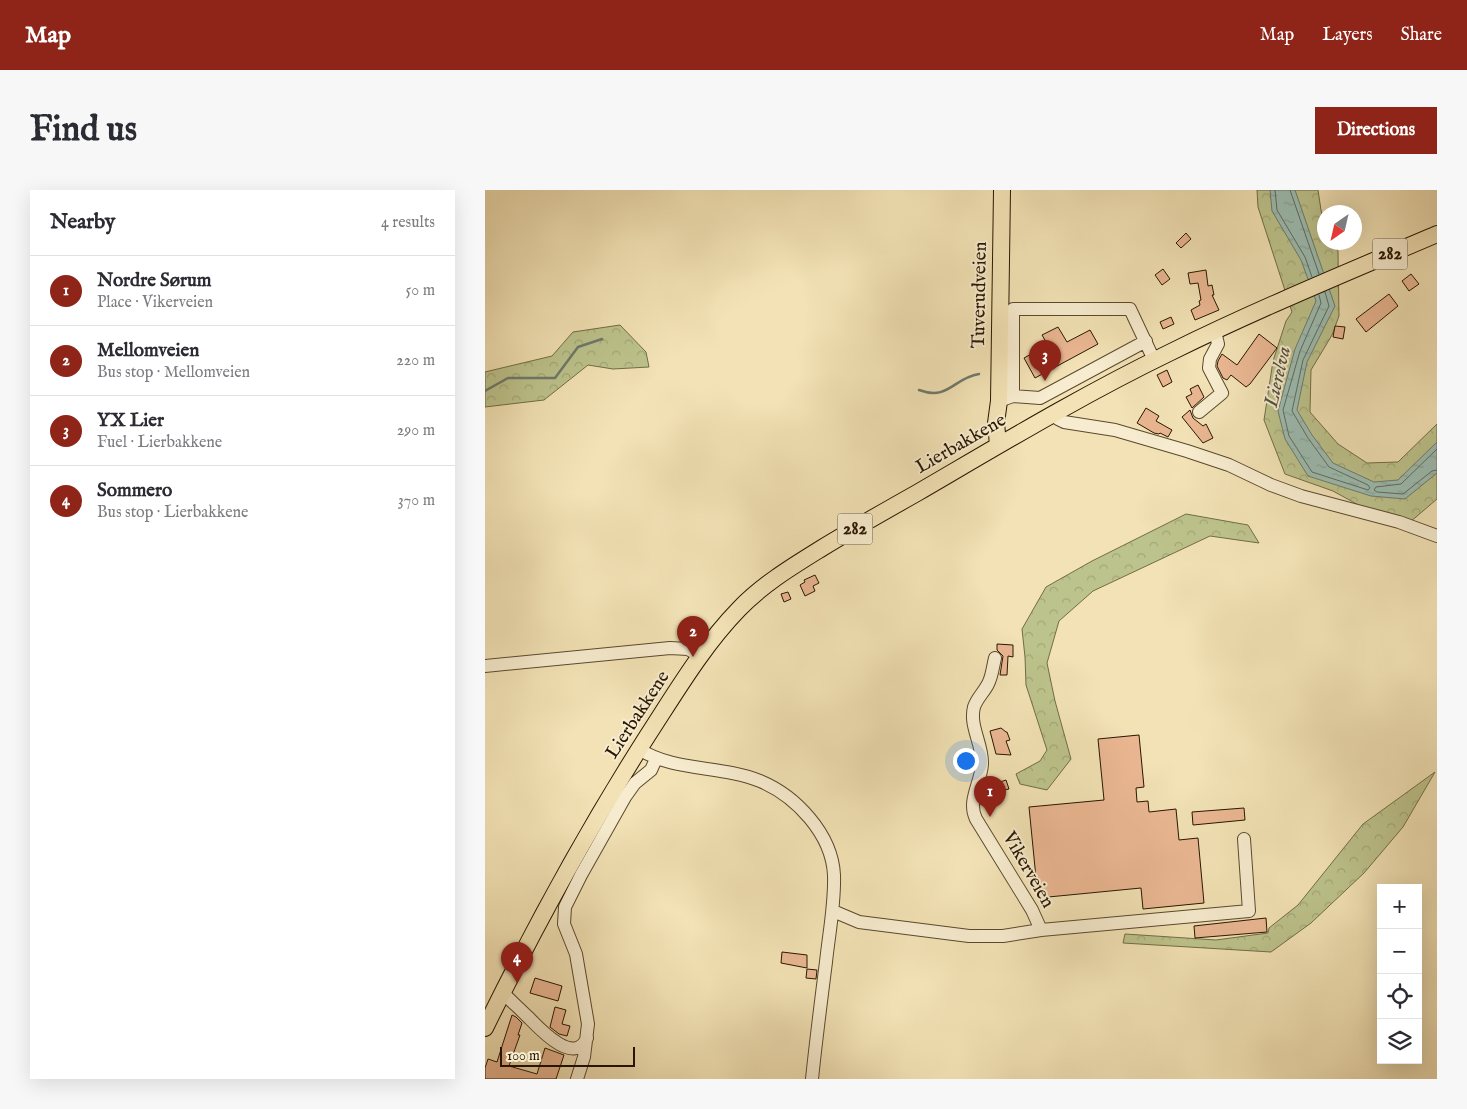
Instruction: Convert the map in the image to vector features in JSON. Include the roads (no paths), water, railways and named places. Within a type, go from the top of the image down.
[{"type":"main road","name":"Tuverudveien","points":[[1002,190],[1006,398],[1015,436]]},
{"type":"main road","name":"Lierbakkene","points":[[485,1028],[581,846],[639,749],[700,656],[731,617],[767,584],[835,541],[1015,436],[1154,360],[1343,274],[1437,234]]},
{"type":"main road","name":"Tuverudveien","points":[[998,446],[996,423],[1006,398]]},
{"type":"street","points":[[1147,341],[1040,398],[1006,398],[1013,309],[1130,309],[1147,341],[1154,360]]},
{"type":"street","points":[[1199,412],[1222,393],[1209,368],[1210,359],[1218,344],[1215,331]]},
{"type":"street","points":[[1055,413],[1058,419],[1065,422],[1115,430],[1187,451],[1229,466],[1271,486],[1301,496],[1399,522],[1437,536]]},
{"type":"street","points":[[485,666],[670,648],[688,648],[700,656]]},
{"type":"street","name":"Vikerveien","points":[[833,911],[859,922],[969,936],[1003,936],[1041,930],[1032,910],[976,819],[972,808],[981,779],[982,764],[974,711],[977,701],[988,684],[995,658]]},
{"type":"street","points":[[639,749],[656,759],[743,775],[778,790],[795,802],[815,826],[823,840],[832,862],[834,876],[833,911],[811,1079]]},
{"type":"street","points":[[577,1079],[584,1057],[588,1024],[578,962],[573,944],[565,928],[564,917],[569,898],[631,788],[651,770],[656,759]]},
{"type":"street","points":[[1041,930],[1249,911],[1244,839]]},
{"type":"street","points":[[503,993],[551,1040],[575,1048],[582,1046],[587,1036]]},
{"type":"water","points":[[1270,190],[1295,190],[1335,306],[1307,362],[1297,410],[1312,435],[1333,463],[1374,482],[1398,480],[1437,442],[1437,473],[1405,499],[1371,496],[1308,476],[1285,439],[1278,411],[1295,349],[1316,301],[1301,260],[1272,211]]},
{"type":"waterway","points":[[485,391],[508,378],[555,378],[578,347],[602,339]]},
{"type":"waterway","points":[[919,390],[937,393],[951,388],[970,376],[979,374]]},
{"type":"place","name":"YX Lier","points":[[1045,381]]},
{"type":"place","name":"Mellomveien","points":[[693,657]]},
{"type":"place","name":"Nordre Sørum","points":[[990,817]]},
{"type":"place","name":"Sommero","points":[[517,983]]},
{"type":"water label","name":"Lierelva","points":[[1278,377]]}]
